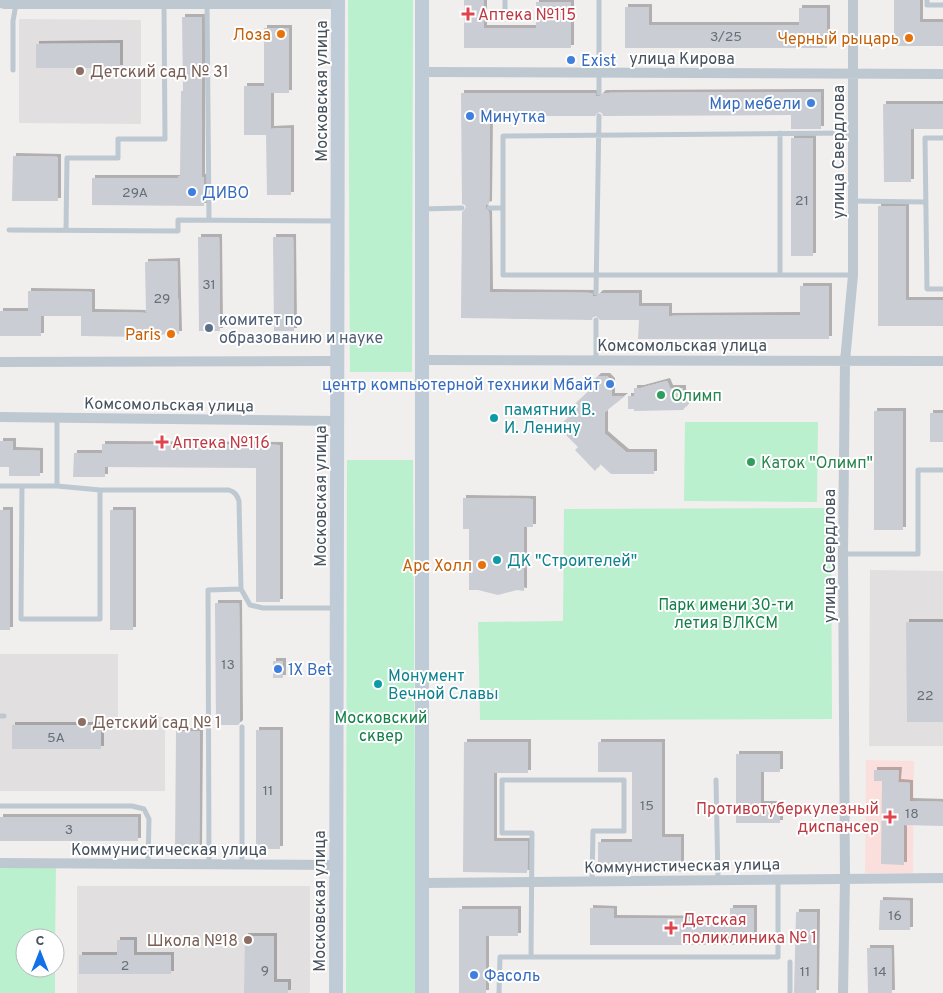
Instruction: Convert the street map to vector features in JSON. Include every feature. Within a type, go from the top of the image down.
[{"type":"main road","points":[[422,0],[422,993]]},
{"type":"main road","name":"Московская улица","points":[[336,993],[338,2]]},
{"type":"street","name":"улица Свердлова","points":[[843,993],[845,879],[843,554],[845,361],[853,275],[853,0]]},
{"type":"street","points":[[0,2],[16,4],[164,5],[338,2]]},
{"type":"street","name":"улица Кирова","points":[[422,72],[943,74]]},
{"type":"street","name":"Комсомольская улица","points":[[422,360],[943,361]]},
{"type":"street","points":[[0,362],[338,361]]},
{"type":"street","name":"Комсомольская улица","points":[[0,417],[338,421]]},
{"type":"street","name":"Коммунистическая улица","points":[[0,862],[337,865]]},
{"type":"street","name":"Коммунистическая улица","points":[[422,883],[943,878]]},
{"type":"lane","points":[[505,0],[505,14]]},
{"type":"lane","points":[[599,0],[599,93]]},
{"type":"lane","points":[[927,0],[927,5],[943,5]]},
{"type":"lane","points":[[13,70],[13,21],[16,4]]},
{"type":"lane","points":[[208,4],[209,220]]},
{"type":"lane","points":[[66,230],[67,158],[118,158],[118,139],[165,139],[164,5]]},
{"type":"lane","points":[[596,293],[599,116]]},
{"type":"lane","points":[[780,133],[780,275]]},
{"type":"lane","points":[[853,133],[503,136],[503,276],[853,275]]},
{"type":"lane","points":[[943,138],[925,138],[927,289],[943,289]]},
{"type":"lane","points":[[853,201],[926,202]]},
{"type":"lane","points":[[422,208],[462,208]]},
{"type":"lane","points":[[489,208],[503,208]]},
{"type":"lane","points":[[9,230],[178,231],[178,220],[338,222]]},
{"type":"lane","points":[[596,320],[596,360]]},
{"type":"lane","points":[[57,418],[57,486]]},
{"type":"lane","points":[[843,554],[918,554],[918,470],[943,470]]},
{"type":"lane","points":[[0,486],[57,486],[100,490],[229,490],[237,494],[239,501],[240,589],[250,604],[263,608],[338,608]]},
{"type":"lane","points":[[22,486],[20,619],[100,619],[100,490]]},
{"type":"lane","points":[[209,864],[208,590],[240,589]]},
{"type":"lane","points":[[242,727],[242,864]]},
{"type":"lane","points":[[532,957],[532,833],[502,833],[502,780],[624,780],[624,831],[593,831],[592,882]]},
{"type":"lane","points":[[716,780],[718,880]]},
{"type":"lane","points":[[0,806],[132,806],[144,809],[149,819],[148,864]]},
{"type":"lane","points":[[500,993],[500,957],[778,957],[778,879]]},
{"type":"lane","points":[[790,962],[790,993]]},
{"type":"shaded area","name":"Детский сад № 31","points":[[19,19],[141,20],[141,124],[19,123]]},
{"type":"shaded area","points":[[870,570],[943,571],[943,746],[869,746]]},
{"type":"shaded area","name":"Детский сад № 1","points":[[0,654],[118,654],[118,717],[165,717],[165,791],[0,791]]},
{"type":"shaded area","name":"Противотуберкулезный диспансер","points":[[866,760],[914,761],[913,873],[865,873]]},
{"type":"shaded area","points":[[77,886],[310,886],[310,993],[77,993]]},
{"type":"green space","points":[[348,0],[413,0],[412,372],[350,372]]},
{"type":"green space","name":"Каток \"Олимп\"","points":[[685,422],[818,422],[817,502],[684,501]]},
{"type":"green space","name":"Московский сквер","points":[[347,460],[413,460],[416,993],[346,993]]},
{"type":"green space","name":"Парк имени 30-ти летия ВЛКСМ","points":[[831,508],[832,719],[480,720],[478,622],[563,621],[564,509]]},
{"type":"green space","points":[[0,866],[56,866],[55,928],[15,928],[15,978],[55,978],[55,993],[0,993]]},
{"type":"building","points":[[464,0],[484,0],[484,28],[536,28],[536,2],[571,2],[571,48],[464,48]]},
{"type":"building","points":[[894,0],[920,0],[920,22],[943,22],[943,46],[894,46]]},
{"type":"building","points":[[625,7],[649,7],[649,25],[799,25],[799,8],[827,8],[827,48],[625,48]]},
{"type":"building","points":[[182,17],[202,17],[202,177],[204,177],[204,206],[92,205],[92,178],[178,178],[180,176],[181,91],[183,91]]},
{"type":"building","points":[[264,28],[289,28],[289,93],[271,93],[271,129],[291,128],[291,195],[267,195],[266,135],[244,135],[244,86],[264,86]]},
{"type":"building","points":[[120,43],[120,68],[36,68],[36,44]]},
{"type":"building","points":[[821,92],[821,129],[791,129],[791,115],[603,116],[599,112],[595,116],[490,116],[489,204],[485,208],[489,212],[490,292],[592,293],[596,297],[600,293],[639,293],[639,306],[669,306],[669,316],[800,315],[800,286],[829,286],[829,339],[638,339],[639,320],[600,320],[596,316],[592,320],[461,318],[462,212],[466,208],[462,204],[461,93],[595,93],[599,97],[603,93]]},
{"type":"building","points":[[883,104],[943,104],[943,129],[911,129],[911,182],[884,182]]},
{"type":"building","points":[[791,138],[813,138],[813,256],[791,256]]},
{"type":"building","points":[[13,156],[58,157],[58,201],[12,201]]},
{"type":"building","points":[[878,206],[906,206],[906,300],[943,300],[943,326],[878,326]]},
{"type":"building","points":[[198,237],[219,237],[220,331],[199,331]]},
{"type":"building","points":[[273,237],[293,237],[294,331],[274,331]]},
{"type":"building","points":[[177,261],[179,334],[145,335],[145,337],[81,336],[81,316],[41,316],[41,336],[0,336],[0,311],[28,311],[28,291],[92,292],[92,312],[146,313],[145,262]]},
{"type":"building","points":[[598,376],[607,376],[612,381],[612,396],[625,396],[605,412],[605,434],[626,452],[654,452],[654,474],[611,474],[600,464],[595,471],[575,450],[578,447],[564,433],[564,421],[577,410],[574,405],[595,385],[592,382]]},
{"type":"building","name":"Олимп","points":[[667,381],[670,388],[683,388],[683,393],[688,394],[687,405],[683,410],[634,411],[634,409],[628,409],[628,396],[634,396],[634,388]]},
{"type":"building","points":[[874,411],[903,411],[903,530],[874,530]]},
{"type":"building","points":[[930,413],[943,413],[943,442],[930,442]]},
{"type":"building","points":[[0,441],[13,441],[13,450],[40,451],[40,476],[9,476],[9,467],[0,467]]},
{"type":"building","points":[[102,444],[280,445],[280,602],[256,602],[256,468],[105,467],[105,477],[73,477],[74,453],[102,453]]},
{"type":"building","name":"ДК \"Строителей\"","points":[[463,498],[533,499],[533,527],[524,527],[524,591],[517,590],[498,595],[478,590],[469,590],[469,529],[463,529]]},
{"type":"building","points":[[0,510],[10,510],[10,630],[0,630]]},
{"type":"building","points":[[110,510],[133,510],[133,630],[110,630]]},
{"type":"building","points":[[215,603],[239,603],[240,723],[238,725],[216,725]]},
{"type":"building","points":[[906,622],[943,622],[943,722],[907,722]]},
{"type":"building","name":"1X Bet","points":[[273,661],[283,661],[283,678],[273,678]]},
{"type":"building","points":[[12,725],[101,725],[101,749],[12,749]]},
{"type":"building","points":[[256,730],[280,730],[280,849],[256,849]]},
{"type":"building","points":[[176,731],[200,731],[199,851],[175,851]]},
{"type":"building","points":[[464,742],[528,742],[528,773],[494,773],[494,841],[528,841],[527,873],[463,872]]},
{"type":"building","points":[[598,742],[662,742],[662,837],[681,837],[681,872],[598,873],[598,842],[632,842],[632,772],[598,772]]},
{"type":"building","points":[[736,754],[780,754],[780,772],[761,772],[761,804],[780,804],[780,823],[736,823]]},
{"type":"building","points":[[874,770],[899,770],[898,782],[910,783],[910,801],[943,802],[943,826],[904,825],[904,865],[881,864],[882,781],[874,781]]},
{"type":"building","points":[[0,817],[138,817],[138,841],[0,841]]},
{"type":"building","points":[[880,900],[910,901],[910,930],[879,930]]},
{"type":"building","points":[[590,908],[614,909],[614,918],[730,919],[730,908],[754,908],[754,945],[590,945]]},
{"type":"building","points":[[459,909],[518,909],[518,936],[486,936],[486,993],[459,993]]},
{"type":"building","points":[[796,912],[817,912],[816,993],[794,993]]},
{"type":"building","points":[[245,936],[274,936],[274,982],[288,982],[288,993],[244,993]]},
{"type":"building","points":[[117,940],[134,940],[134,955],[171,955],[171,974],[79,974],[79,955],[117,955]]},
{"type":"building","points":[[867,948],[891,948],[892,993],[868,993]]},
{"type":"place","name":"Аптека №115","points":[[468,14]]},
{"type":"place","name":"Лоза","points":[[281,34]]},
{"type":"place","name":"Черный рыцарь","points":[[909,38]]},
{"type":"place","name":"Exist","points":[[571,60]]},
{"type":"place","name":"Детский сад № 31","points":[[80,71]]},
{"type":"place","name":"Мир мебели","points":[[811,103]]},
{"type":"place","name":"Минутка","points":[[470,116]]},
{"type":"place","name":"ДИВО","points":[[192,192]]},
{"type":"place","name":"комитет по образованию и науке","points":[[209,328]]},
{"type":"place","name":"Paris","points":[[171,334]]},
{"type":"place","name":"центр компьютерной техники Мбайт","points":[[610,384]]},
{"type":"place","name":"Олимп","points":[[661,395]]},
{"type":"place","name":"памятник В. И. Ленину","points":[[494,418]]},
{"type":"place","name":"Аптека №116","points":[[162,442]]},
{"type":"place","name":"Каток \"Олимп\"","points":[[751,462]]},
{"type":"place","name":"ДК \"Строителей\"","points":[[497,560]]},
{"type":"place","name":"Арс Холл","points":[[482,565]]},
{"type":"place","name":"1X Bet","points":[[278,669]]},
{"type":"place","name":"Монумент Вечной Славы","points":[[378,684]]},
{"type":"place","name":"Детский сад № 1","points":[[82,722]]},
{"type":"place","name":"Противотуберкулезный диспансер","points":[[890,817]]},
{"type":"place","name":"Детская поликлиника № 1","points":[[671,928]]},
{"type":"place","name":"Школа №18","points":[[248,940]]},
{"type":"place","name":"Фасоль","points":[[474,975]]}]
